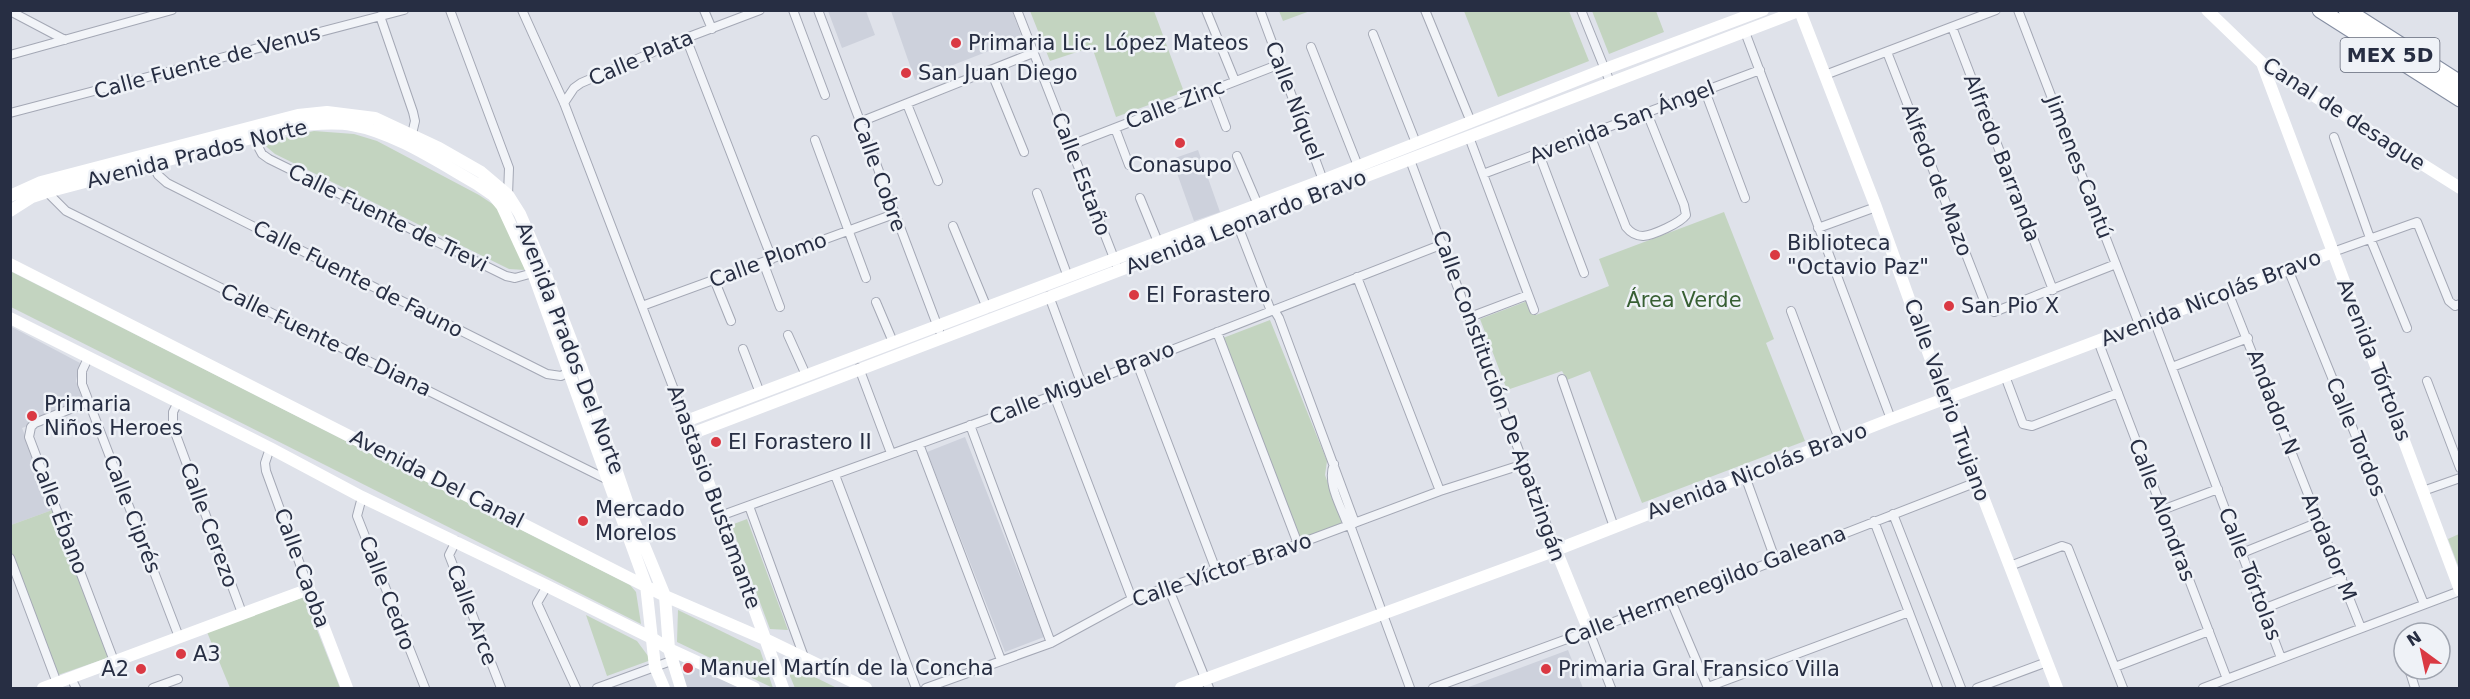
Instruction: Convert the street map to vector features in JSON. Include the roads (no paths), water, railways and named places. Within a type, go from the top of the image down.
[{"type":"highway","name":"MEX 5D","points":[[2320,10],[2460,99]]},
{"type":"highway","name":"MEX 5D","points":[[2346,10],[2460,83]]},
{"type":"street","points":[[10,55],[172,10]]},
{"type":"street","name":"Calle Fuente de Venus","points":[[10,113],[404,10]]},
{"type":"street","points":[[450,10],[509,168],[508,195]]},
{"type":"street","name":"Anastasio Bustamante","points":[[522,10],[564,103],[688,428],[783,688]]},
{"type":"street","points":[[704,10],[712,29]]},
{"type":"street","name":"Calle Plata","points":[[564,103],[574,88],[581,83],[686,38],[760,10]]},
{"type":"street","points":[[793,10],[825,94]]},
{"type":"street","name":"Calle Cobre","points":[[818,10],[940,331]]},
{"type":"street","name":"Calle Estaño","points":[[1017,10],[1117,265]]},
{"type":"street","points":[[1206,10],[1235,81]]},
{"type":"street","name":"Calle Níquel","points":[[1260,10],[1326,186]]},
{"type":"street","points":[[1425,10],[1471,122]]},
{"type":"street","points":[[1581,10],[1610,82]]},
{"type":"street","name":"Avenida Leonardo Bravo","points":[[688,428],[860,368],[987,308],[1068,277],[1117,265],[1238,226],[1326,186],[1358,166],[1763,10]]},
{"type":"street","points":[[1825,75],[1996,10]]},
{"type":"street","name":"Jimenes Cantú","points":[[2018,10],[2139,324]]},
{"type":"street","name":"Canal de desague","points":[[2207,10],[2262,63],[2460,188]]},
{"type":"street","points":[[10,11],[65,40]]},
{"type":"street","name":"Avenida Leonardo Bravo","points":[[688,428],[760,393],[892,342],[940,331],[1049,296],[1117,265],[1158,242],[1258,205],[1410,160],[1800,11]]},
{"type":"street","name":"Calle Valerio Trujano","points":[[1800,11],[1876,207],[1945,399],[2057,688]]},
{"type":"street","points":[[380,16],[414,112],[415,121],[412,134]]},
{"type":"street","name":"Alfredo Barranda","points":[[1952,27],[2053,290]]},
{"type":"street","points":[[1745,32],[1891,419]]},
{"type":"street","points":[[1373,34],[1416,143]]},
{"type":"street","points":[[686,38],[767,260],[780,307]]},
{"type":"street","points":[[1311,47],[1358,166]]},
{"type":"street","name":"Alfedo de Mazo","points":[[1887,52],[1987,308],[1994,312],[2053,290]]},
{"type":"street","points":[[860,122],[1034,53]]},
{"type":"street","name":"Avenida Tórtolas","points":[[2262,63],[2460,591]]},
{"type":"street","name":"Calle Zinc","points":[[1071,145],[1280,64]]},
{"type":"street","name":"Avenida San Ángel","points":[[1483,174],[1761,70]]},
{"type":"street","points":[[991,71],[1024,152]]},
{"type":"street","points":[[1212,90],[1227,126]]},
{"type":"street","points":[[1705,91],[1745,198]]},
{"type":"street","points":[[907,104],[938,181]]},
{"type":"street","name":"Avenida Prados Del Norte","points":[[10,196],[41,182],[151,160],[298,115],[327,112],[375,118],[412,134],[436,153],[481,172],[508,195],[520,214],[543,267],[581,366],[633,516],[665,596],[670,655],[681,688]]},
{"type":"street","points":[[1590,135],[1626,227],[1631,233],[1643,236],[1680,222],[1686,215],[1684,206],[1647,113]]},
{"type":"street","name":"Avenida Prados Norte","points":[[10,211],[32,196],[151,160],[301,125],[350,124],[373,129],[436,153],[493,195],[510,220],[533,273],[646,585],[655,667],[664,688]]},
{"type":"street","points":[[1114,128],[1128,165]]},
{"type":"street","name":"Calle Fuente de Trevi","points":[[253,137],[258,148],[269,159],[506,276],[515,278],[533,273]]},
{"type":"street","points":[[1469,137],[1534,310]]},
{"type":"street","points":[[2334,137],[2370,238],[2407,328]]},
{"type":"street","points":[[815,140],[866,278]]},
{"type":"street","points":[[1539,154],[1584,273]]},
{"type":"street","points":[[1238,156],[1258,205]]},
{"type":"street","name":"Calle Fuente de Fauno","points":[[151,160],[158,175],[167,183],[546,374],[554,376],[569,373]]},
{"type":"street","name":"Calle Constitución De Apatzingán","points":[[1410,160],[1556,550],[1589,631]]},
{"type":"street","name":"Calle Fuente de Diana","points":[[47,192],[66,211],[610,481]]},
{"type":"street","points":[[1037,193],[1068,277]]},
{"type":"street","points":[[1140,198],[1158,242]]},
{"type":"street","points":[[1818,228],[1876,207]]},
{"type":"street","name":"Calle Plomo","points":[[642,306],[894,214]]},
{"type":"street","points":[[2333,252],[2417,222],[2449,300],[2455,306],[2460,304]]},
{"type":"street","points":[[953,226],[987,308]]},
{"type":"street","points":[[1238,226],[1272,311],[1279,318],[1335,468],[1331,472],[1332,480],[1351,525],[1381,616],[1410,688]]},
{"type":"street","name":"Calle Miguel Bravo","points":[[720,516],[1082,385],[1443,244]]},
{"type":"street","name":"Avenida Nicolás Bravo","points":[[1181,688],[1207,684],[1891,419],[2333,252]]},
{"type":"street","name":"Avenida Del Canal","points":[[10,264],[665,596],[767,640],[866,688]]},
{"type":"street","points":[[2053,290],[2116,264]]},
{"type":"street","name":"Calle Tordos","points":[[2288,269],[2424,604]]},
{"type":"street","points":[[1357,277],[1440,491]]},
{"type":"street","points":[[714,279],[731,321]]},
{"type":"street","points":[[2172,367],[2248,338],[2228,292]]},
{"type":"street","points":[[1470,317],[1528,295]]},
{"type":"street","points":[[1049,296],[1082,385]]},
{"type":"street","points":[[876,302],[892,342]]},
{"type":"street","points":[[1791,311],[1839,440]]},
{"type":"street","points":[[10,318],[363,497],[652,638],[670,655],[754,688]]},
{"type":"street","points":[[2154,320],[2218,489],[2162,510]]},
{"type":"street","points":[[1217,332],[1298,544]]},
{"type":"street","points":[[788,335],[806,375]]},
{"type":"street","name":"Andador N","points":[[2248,338],[2297,466]]},
{"type":"street","name":"Calle Alondras","points":[[2098,341],[2227,679]]},
{"type":"street","points":[[742,349],[760,393]]},
{"type":"street","name":"Calle Ciprés","points":[[88,358],[81,378],[88,402],[179,637]]},
{"type":"street","points":[[1137,363],[1216,570]]},
{"type":"street","points":[[569,373],[581,366]]},
{"type":"street","points":[[860,368],[891,453]]},
{"type":"street","points":[[2005,376],[2023,424],[2032,426],[2118,393]]},
{"type":"street","points":[[1562,379],[1614,526]]},
{"type":"street","points":[[2427,381],[2460,468]]},
{"type":"street","points":[[1054,395],[1132,599]]},
{"type":"street","name":"Calle Ébano","points":[[88,402],[35,423],[31,427],[29,437],[114,662]]},
{"type":"street","name":"Calle Cerezo","points":[[178,402],[173,412],[173,427],[242,613]]},
{"type":"street","points":[[970,425],[1051,643]]},
{"type":"street","points":[[918,444],[1001,660]]},
{"type":"street","name":"Calle Caoba","points":[[270,448],[265,463],[266,471],[347,688]]},
{"type":"street","name":"Calle Víctor Bravo","points":[[926,688],[1051,643],[1132,599],[1298,544],[1440,491],[1524,464]]},
{"type":"street","name":"Andador M","points":[[2297,466],[2361,628]]},
{"type":"street","points":[[835,475],[916,688]]},
{"type":"street","points":[[1745,476],[1775,559]]},
{"type":"street","points":[[2423,491],[2460,478]]},
{"type":"street","name":"Calle Hermenegildo Galeana","points":[[1433,688],[1671,601],[1977,482]]},
{"type":"street","name":"Calle Tórtolas","points":[[2218,489],[2282,658]]},
{"type":"street","name":"Calle Cedro","points":[[363,497],[357,516],[425,688]]},
{"type":"street","points":[[749,506],[804,657]]},
{"type":"street","points":[[1893,514],[1961,688]]},
{"type":"street","points":[[1874,521],[1938,688]]},
{"type":"street","points":[[2242,553],[2319,522]]},
{"type":"street","name":"Calle Arce","points":[[456,541],[449,555],[501,688]]},
{"type":"street","points":[[2010,566],[2062,546],[2068,548],[2123,688]]},
{"type":"street","points":[[10,558],[57,683]]},
{"type":"street","points":[[2263,609],[2342,578]]},
{"type":"street","points":[[547,586],[537,603],[576,688]]},
{"type":"street","points":[[1168,587],[1207,684]]},
{"type":"street","points":[[43,688],[57,683],[74,683],[114,662],[309,589]]},
{"type":"street","name":"Calle Tórtolas","points":[[2204,688],[2460,591]]},
{"type":"street","points":[[1671,601],[1708,688],[1908,612]]},
{"type":"street","points":[[1589,631],[1611,688]]},
{"type":"street","points":[[2115,667],[2209,631]]},
{"type":"street","points":[[597,688],[655,667],[670,655]]},
{"type":"street","points":[[1977,688],[2047,662]]},
{"type":"street","points":[[153,688],[178,679]]},
{"type":"place","name":"Primaria Lic. López Mateos","points":[[956,43]]},
{"type":"place","name":"San Juan Diego","points":[[906,73]]},
{"type":"place","name":"Conasupo","points":[[1180,143]]},
{"type":"place","name":"Biblioteca \"Octavio Paz\"","points":[[1775,255]]},
{"type":"place","name":"El Forastero","points":[[1134,295]]},
{"type":"place","name":"San Pio X","points":[[1949,306]]},
{"type":"place","name":"Primaria Niños Heroes","points":[[32,416]]},
{"type":"place","name":"El Forastero II","points":[[716,442]]},
{"type":"place","name":"Mercado Morelos","points":[[583,521]]},
{"type":"place","name":"A3","points":[[181,654]]},
{"type":"place","name":"Manuel Martín de la Concha","points":[[688,668]]},
{"type":"place","name":"A2","points":[[141,669]]},
{"type":"place","name":"Primaria Gral Fransico Villa","points":[[1546,669]]},
{"type":"park label","name":"Área Verde","points":[[1684,300]]}]
